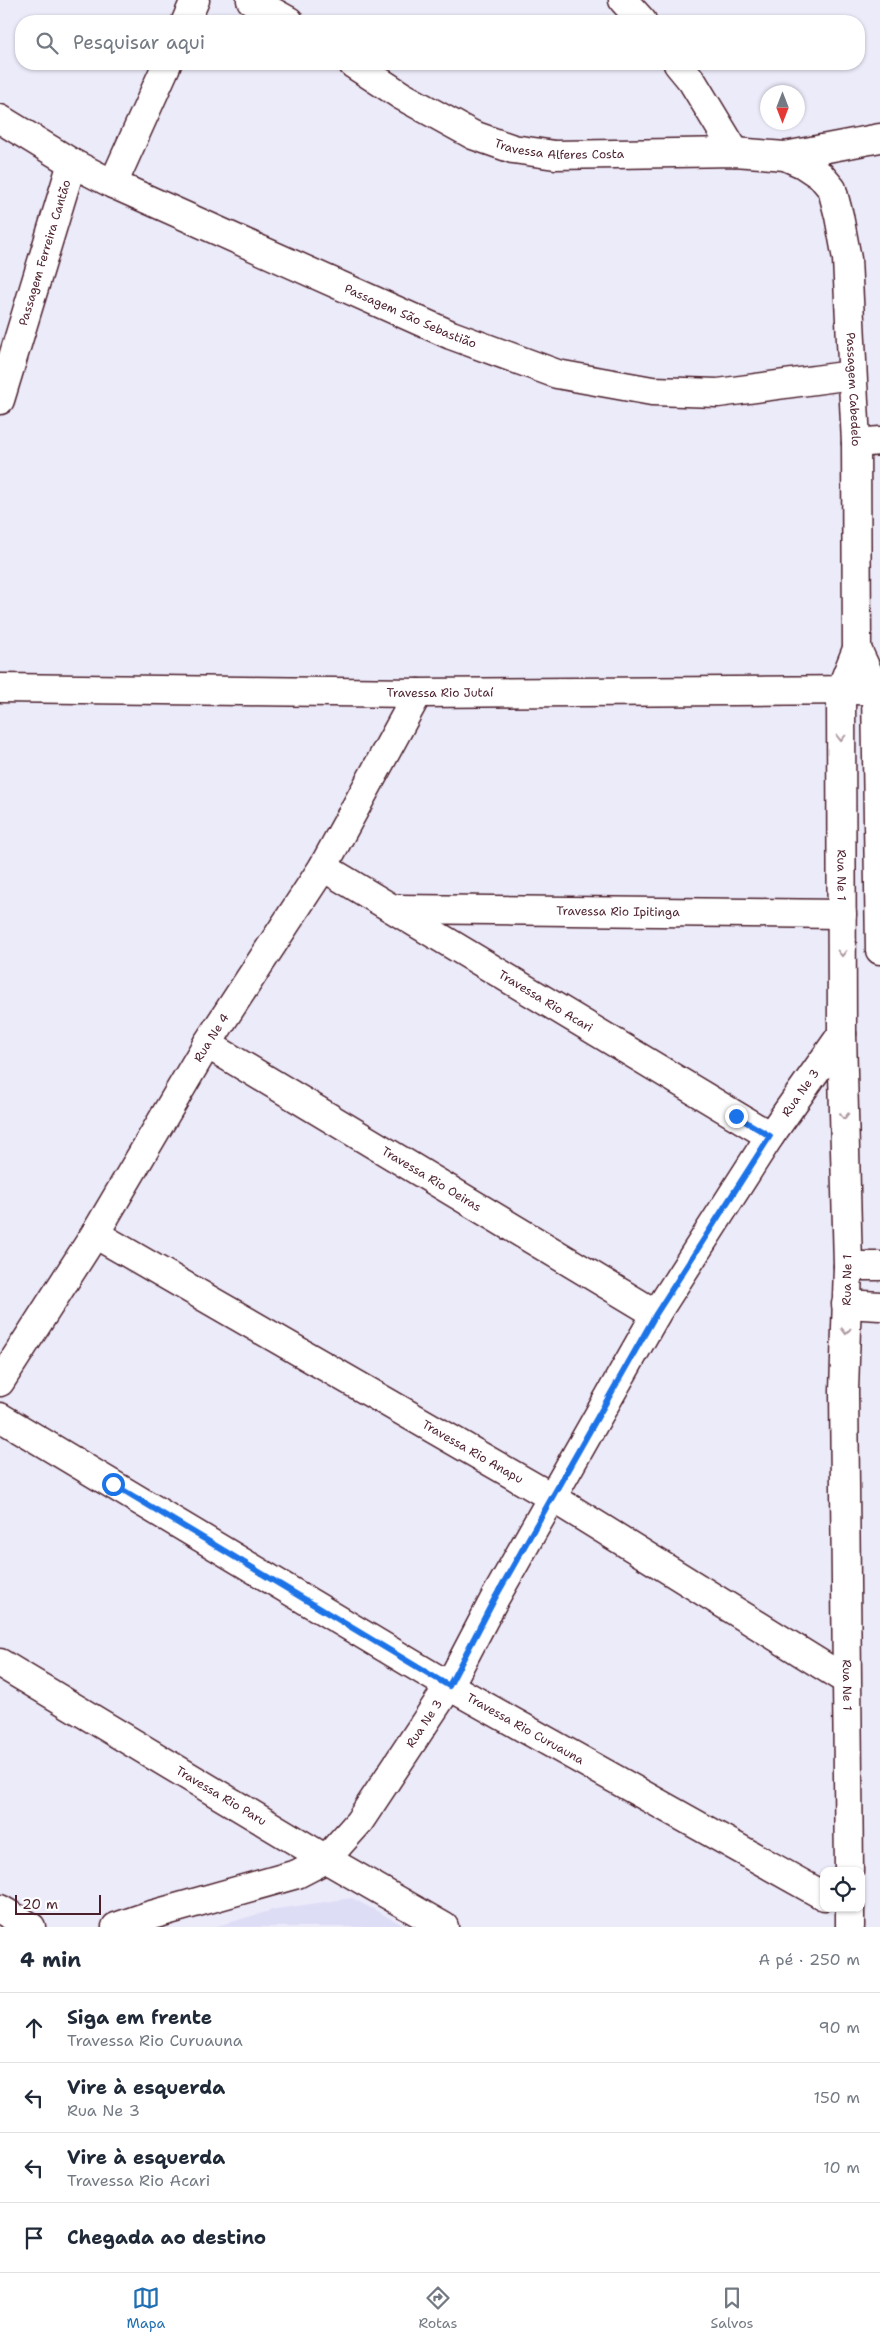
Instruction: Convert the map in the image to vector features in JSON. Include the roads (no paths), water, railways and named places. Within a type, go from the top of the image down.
[{"type":"street","points":[[189,15],[195,0]]},
{"type":"street","points":[[251,0],[277,15]]},
{"type":"street","points":[[624,0],[637,15]]},
{"type":"street","points":[[113,184],[164,70]]},
{"type":"street","name":"Travessa Alferes Costa","points":[[362,70],[402,96],[473,135],[513,149],[555,154],[734,152],[784,156]]},
{"type":"street","points":[[683,70],[697,89],[734,152]]},
{"type":"street","name":"Passagem São Sebastião","points":[[0,119],[72,163],[113,184],[451,335],[558,374],[652,391],[718,393],[852,375]]},
{"type":"street","points":[[784,156],[880,138]]},
{"type":"street","name":"Passagem Cabedelo","points":[[784,156],[803,164],[821,176],[832,189],[847,259],[852,375],[868,442],[857,649],[841,690]]},
{"type":"street","name":"Passagem Ferreira Cantão","points":[[0,400],[72,163]]},
{"type":"street","name":"Passagem Cabedelo","points":[[857,649],[878,690]]},
{"type":"street","name":"Travessa Rio Jutaí","points":[[0,688],[418,693],[878,690]]},
{"type":"street","name":"Rua Ne 1","points":[[841,690],[842,1034],[848,1266],[844,1391],[849,1867]]},
{"type":"street","points":[[878,690],[880,950]]},
{"type":"street","name":"Rua Ne 4","points":[[0,1382],[95,1234],[207,1044],[323,867],[418,693]]},
{"type":"street","name":"Travessa Rio Acari","points":[[323,867],[770,1136]]},
{"type":"street","name":"Travessa Rio Ipitinga","points":[[395,909],[842,914]]},
{"type":"street","name":"Rua Ne 3","points":[[116,1927],[148,1916],[297,1874],[326,1859],[359,1822],[449,1686],[495,1598],[656,1314],[770,1136],[842,1034]]},
{"type":"street","name":"Travessa Rio Oeiras","points":[[207,1044],[656,1314]]},
{"type":"street","name":"Travessa Rio Anapu","points":[[95,1234],[553,1498],[846,1680]]},
{"type":"street","points":[[848,1266],[880,1266]]},
{"type":"street","points":[[846,1304],[880,1306]]},
{"type":"street","name":"Travessa Rio Curuauna","points":[[0,1417],[449,1686],[820,1894]]},
{"type":"street","name":"Travessa Rio Paru","points":[[0,1663],[326,1859],[444,1927]]},
{"type":"street","points":[[0,1909],[31,1927]]}]
